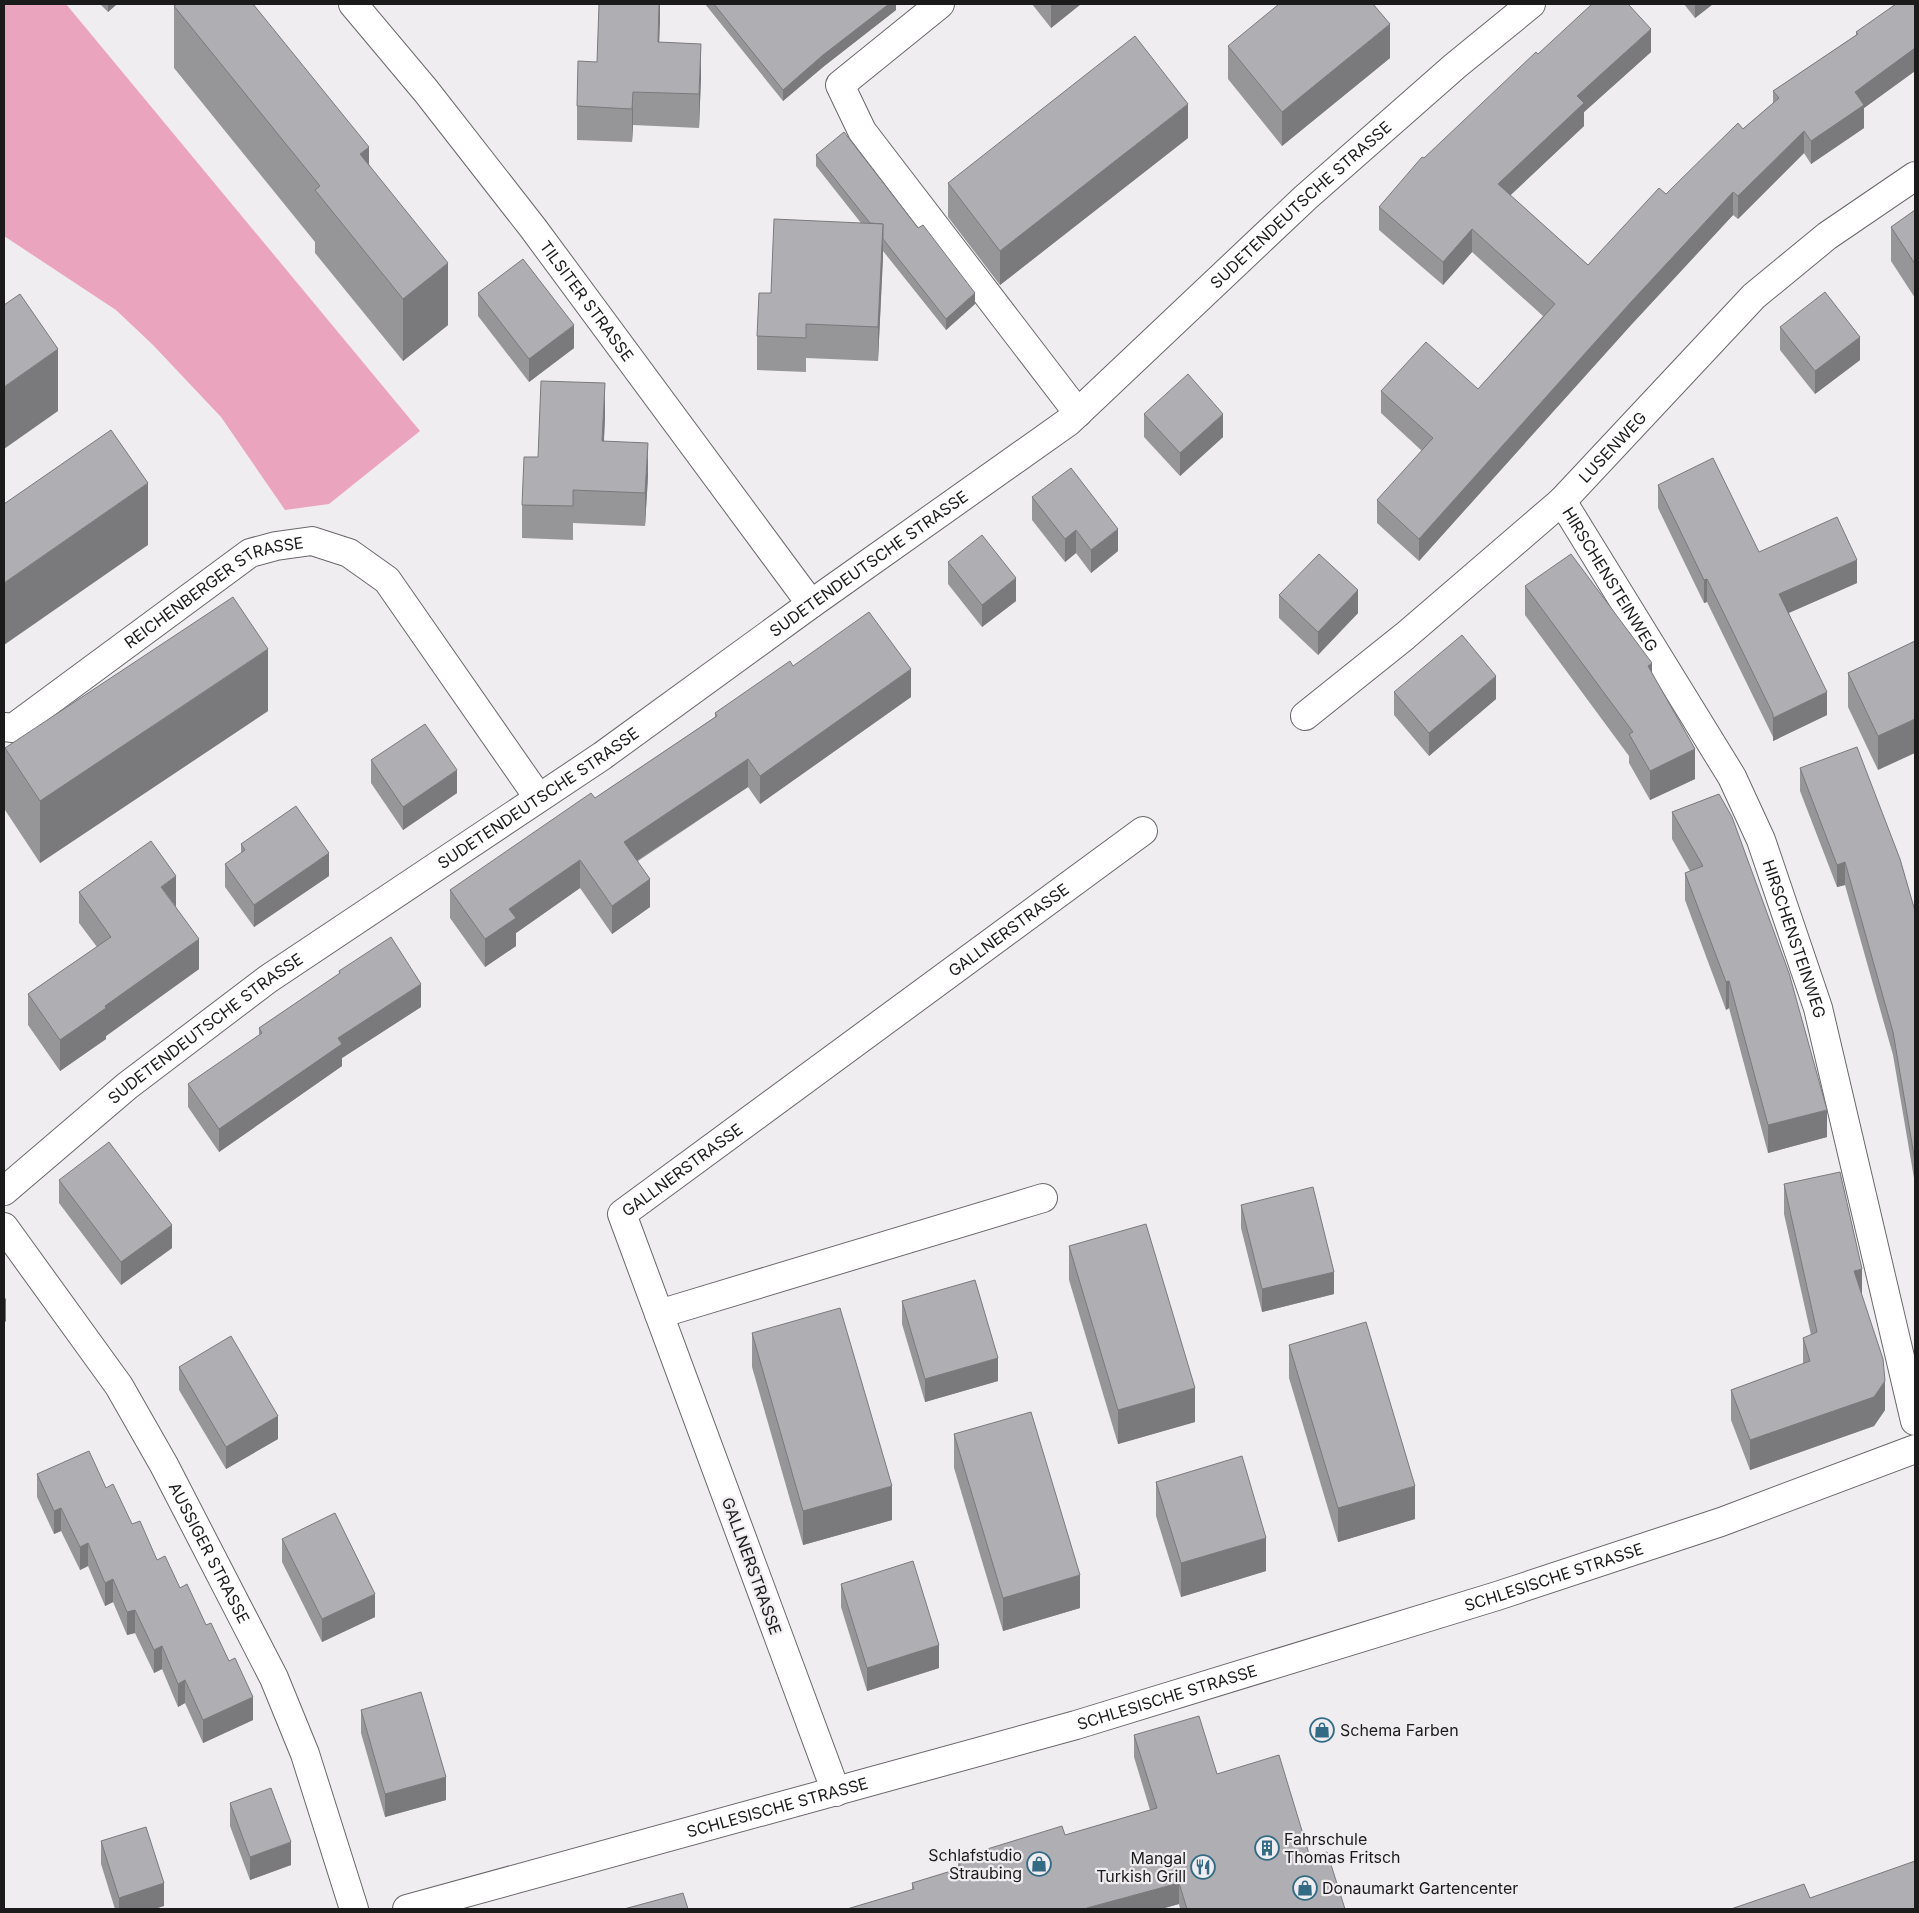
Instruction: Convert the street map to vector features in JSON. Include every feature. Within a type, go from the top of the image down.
[{"type":"street","name":"TILSITER STRASSE","points":[[353,4],[426,90],[533,228],[811,604]]},
{"type":"street","points":[[940,4],[840,86],[862,131],[1078,413]]},
{"type":"street","name":"SUDETENDEUTSCHE STRASSE","points":[[4,1191],[127,1086],[268,980],[602,756],[811,604],[1068,422],[1305,198],[1455,66],[1531,4]]},
{"type":"street","name":"LUSENWEG","points":[[1305,716],[1405,636],[1562,501],[1754,296],[1827,236],[1915,176]]},
{"type":"street","name":"HIRSCHENSTEINWEG","points":[[1562,501],[1732,777],[1761,840],[1818,1008],[1915,1421]]},
{"type":"street","name":"REICHENBERGER STRASSE","points":[[4,728],[13,728],[250,553],[276,546],[312,541],[349,553],[387,580],[538,798]]},
{"type":"street","name":"GALLNERSTRASSE","points":[[836,1792],[622,1214],[1143,832]]},
{"type":"street","points":[[660,1314],[1043,1198]]},
{"type":"street","name":"AUSSIGER STRASSE","points":[[4,1227],[119,1386],[164,1465],[274,1678],[305,1754],[354,1909]]},
{"type":"street","name":"SCHLESISCHE STRASSE","points":[[418,1908],[1076,1725],[1497,1596],[1721,1522],[1915,1449]]},
{"type":"shaded area","points":[[4,4],[66,4],[420,431],[329,504],[285,510],[221,417],[153,345],[116,310],[4,236]]},
{"type":"building","points":[[177,4],[253,4],[369,147],[360,154],[448,263],[403,299],[315,190],[320,186],[174,6]]},
{"type":"building","points":[[599,4],[659,4],[658,42],[701,44],[699,94],[633,92],[632,109],[577,106],[578,61],[597,62]]},
{"type":"building","points":[[714,4],[889,4],[823,55],[783,90]]},
{"type":"building","points":[[1279,4],[1373,4],[1390,24],[1282,112],[1228,46]]},
{"type":"building","points":[[1592,4],[1628,4],[1651,29],[1577,96],[1584,103],[1498,184],[1588,265],[1659,188],[1666,194],[1738,123],[1743,129],[1779,98],[1773,91],[1858,34],[1856,32],[1896,4],[1915,4],[1915,48],[1855,92],[1864,105],[1811,141],[1804,131],[1738,196],[1733,192],[1631,302],[1419,539],[1377,500],[1433,438],[1381,391],[1426,342],[1478,389],[1555,304],[1472,229],[1443,262],[1379,207],[1422,157],[1424,158],[1536,52],[1538,54]]},
{"type":"building","points":[[1135,36],[1188,104],[1000,251],[948,183]]},
{"type":"building","points":[[844,132],[918,228],[923,225],[975,293],[946,319],[883,239],[883,224],[870,223],[816,155]]},
{"type":"building","points":[[1915,210],[1915,264],[1891,227]]},
{"type":"building","points":[[774,219],[883,224],[878,327],[806,324],[806,338],[757,336],[759,293],[771,293]]},
{"type":"building","points":[[523,259],[574,325],[529,359],[478,293]]},
{"type":"building","points":[[1825,292],[1860,337],[1815,371],[1780,327]]},
{"type":"building","points":[[20,294],[58,349],[4,387],[4,305]]},
{"type":"building","points":[[1188,374],[1223,414],[1180,453],[1144,414]]},
{"type":"building","points":[[541,381],[605,383],[602,441],[648,443],[645,493],[573,490],[573,506],[522,505],[524,457],[538,457]]},
{"type":"building","points":[[111,430],[148,483],[4,583],[4,504]]},
{"type":"building","points":[[1713,458],[1759,552],[1837,517],[1857,560],[1779,594],[1827,692],[1773,718],[1773,714],[1707,579],[1704,580],[1658,485]]},
{"type":"building","points":[[1071,468],[1118,529],[1091,550],[1076,530],[1065,539],[1032,497]]},
{"type":"building","points":[[982,535],[1016,578],[982,605],[948,562]]},
{"type":"building","points":[[1319,554],[1358,590],[1318,632],[1279,595]]},
{"type":"building","points":[[1571,554],[1652,663],[1648,666],[1695,749],[1650,771],[1629,734],[1633,732],[1525,586]]},
{"type":"building","points":[[233,597],[268,649],[40,801],[5,748]]},
{"type":"building","points":[[869,612],[911,669],[760,776],[748,759],[624,842],[650,879],[612,906],[580,860],[509,909],[516,918],[485,939],[450,890],[591,793],[595,798],[717,716],[715,713],[790,661],[793,666]]},
{"type":"building","points":[[1462,635],[1496,676],[1429,733],[1394,692]]},
{"type":"building","points":[[1915,641],[1915,719],[1878,736],[1848,673]]},
{"type":"building","points":[[425,724],[457,770],[403,807],[371,760]]},
{"type":"building","points":[[1857,747],[1900,859],[1915,911],[1915,1161],[1893,1032],[1845,862],[1837,865],[1800,768]]},
{"type":"building","points":[[1719,794],[1732,817],[1789,973],[1827,1110],[1768,1125],[1729,981],[1726,982],[1685,873],[1703,866],[1672,812]]},
{"type":"building","points":[[296,806],[329,853],[254,905],[225,864],[245,850],[241,844]]},
{"type":"building","points":[[151,841],[176,876],[161,887],[199,939],[60,1040],[28,994],[111,937],[79,892]]},
{"type":"building","points":[[391,937],[421,984],[338,1038],[342,1044],[219,1129],[188,1084],[262,1033],[259,1028],[340,973],[339,971]]},
{"type":"building","points":[[109,1142],[172,1225],[121,1262],[59,1180]]},
{"type":"building","points":[[1840,1172],[1862,1269],[1854,1271],[1883,1359],[1885,1381],[1874,1397],[1750,1440],[1731,1390],[1810,1361],[1803,1338],[1817,1332],[1784,1184]]},
{"type":"building","points":[[1313,1187],[1334,1272],[1262,1289],[1241,1205]]},
{"type":"building","points":[[1146,1224],[1195,1388],[1118,1410],[1069,1246]]},
{"type":"building","points":[[975,1280],[998,1358],[925,1379],[902,1301]]},
{"type":"building","points":[[840,1308],[892,1486],[803,1511],[752,1333]]},
{"type":"building","points":[[1366,1322],[1415,1486],[1338,1508],[1289,1345]]},
{"type":"building","points":[[231,1336],[278,1416],[226,1447],[179,1367]]},
{"type":"building","points":[[1031,1412],[1080,1575],[1003,1598],[954,1434]]},
{"type":"building","points":[[89,1451],[106,1488],[113,1484],[132,1524],[140,1521],[157,1560],[165,1556],[180,1588],[187,1584],[206,1625],[211,1623],[229,1661],[235,1658],[253,1697],[203,1720],[185,1680],[178,1684],[162,1646],[154,1650],[135,1610],[127,1612],[113,1579],[105,1583],[88,1543],[80,1547],[61,1508],[54,1511],[37,1474]]},
{"type":"building","points":[[1242,1456],[1266,1538],[1181,1563],[1156,1482]]},
{"type":"building","points":[[335,1513],[375,1594],[322,1619],[282,1539]]},
{"type":"building","points":[[913,1561],[939,1645],[867,1668],[841,1584]]},
{"type":"building","points":[[421,1692],[446,1777],[385,1794],[361,1710]]},
{"type":"building","points":[[1199,1716],[1217,1774],[1279,1755],[1310,1857],[1327,1852],[1345,1909],[1187,1909],[1179,1883],[1087,1909],[847,1909],[914,1889],[912,1883],[961,1868],[958,1858],[1062,1826],[1065,1835],[1157,1808],[1134,1735]]},
{"type":"building","points":[[271,1788],[291,1842],[250,1857],[230,1803]]},
{"type":"building","points":[[146,1827],[164,1883],[119,1898],[101,1841]]},
{"type":"building","points":[[1915,1861],[1915,1909],[1731,1909],[1804,1884],[1810,1898]]},
{"type":"building","points":[[683,1893],[688,1909],[624,1909]]},
{"type":"place","name":"Schema Farben","points":[[1322,1730]]},
{"type":"place","name":"Fahrschule Thomas Fritsch","points":[[1267,1848]]},
{"type":"place","name":"Schlafstudio Straubing","points":[[1039,1864]]},
{"type":"place","name":"Mangal Turkish Grill","points":[[1203,1867]]},
{"type":"place","name":"Donaumarkt Gartencenter","points":[[1305,1888]]}]
